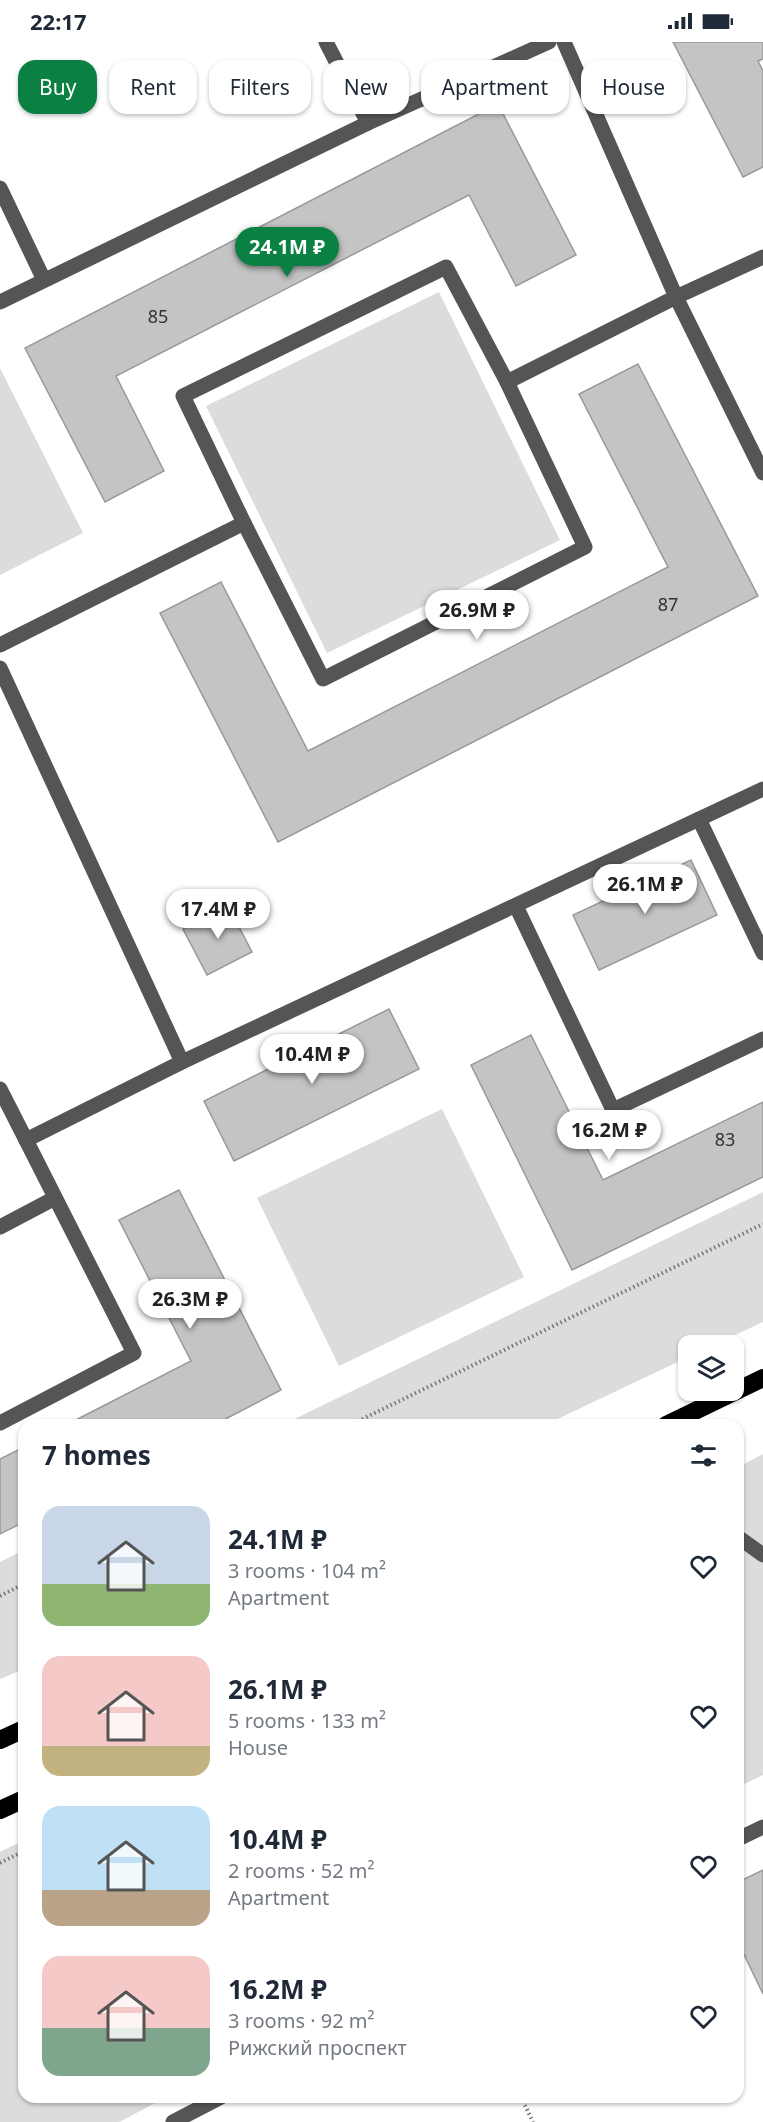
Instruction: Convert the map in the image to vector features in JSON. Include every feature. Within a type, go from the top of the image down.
[{"type":"highway","points":[[678,1419],[763,1378]]},
{"type":"highway","points":[[0,1740],[18,1732]]},
{"type":"highway","points":[[0,1810],[18,1802]]},
{"type":"lane","points":[[326,42],[368,123]]},
{"type":"lane","points":[[0,302],[368,123],[549,42]]},
{"type":"lane","points":[[564,42],[676,297],[763,473]]},
{"type":"lane","points":[[0,188],[44,280]]},
{"type":"lane","points":[[507,382],[676,297],[763,257]]},
{"type":"lane","points":[[446,267],[507,382],[585,547],[323,679],[244,523],[183,396],[446,267]]},
{"type":"lane","points":[[0,645],[244,523]]},
{"type":"lane","points":[[0,668],[182,1062]]},
{"type":"lane","points":[[26,1140],[182,1062],[763,789]]},
{"type":"lane","points":[[699,819],[763,953]]},
{"type":"lane","points":[[516,906],[613,1110],[763,1040]]},
{"type":"lane","points":[[0,1089],[134,1353],[0,1423]]},
{"type":"lane","points":[[0,1227],[56,1198]]},
{"type":"lane","points":[[744,1541],[763,1555]]},
{"type":"lane","points":[[744,1836],[763,1827]]},
{"type":"lane","points":[[173,2122],[209,2103]]},
{"type":"path","points":[[362,1419],[763,1224]]},
{"type":"path","points":[[0,1596],[18,1587]]},
{"type":"path","points":[[0,1863],[18,1854]]},
{"type":"path","points":[[524,2103],[533,2122]]},
{"type":"shaded area","points":[[439,292],[560,540],[327,653],[206,406]]},
{"type":"shaded area","points":[[0,368],[83,533],[0,575]]},
{"type":"shaded area","points":[[442,1109],[524,1277],[339,1366],[257,1198]]},
{"type":"shaded area","points":[[763,1192],[763,1322],[735,1335],[678,1335],[678,1362],[558,1419],[294,1419]]},
{"type":"shaded area","points":[[763,1454],[763,1775],[744,1784],[744,1464]]},
{"type":"shaded area","points":[[18,1553],[18,1672],[0,1679],[0,1562]]},
{"type":"shaded area","points":[[18,1843],[18,2103],[155,2103],[119,2122],[0,2122],[0,1852]]},
{"type":"building","points":[[673,42],[763,42],[763,59],[758,61],[763,71],[763,167],[743,177],[686,67],[686,60],[682,60]]},
{"type":"building","points":[[479,114],[503,114],[576,255],[516,286],[469,195],[116,376],[164,471],[105,502],[25,348]]},
{"type":"building","points":[[638,364],[758,596],[278,842],[160,613],[221,582],[308,751],[668,567],[579,394]]},
{"type":"building","points":[[691,860],[717,915],[599,970],[573,915]]},
{"type":"building","points":[[228,906],[252,952],[207,975],[183,929]]},
{"type":"building","points":[[389,1009],[419,1069],[234,1161],[204,1101]]},
{"type":"building","points":[[531,1035],[603,1180],[763,1102],[763,1177],[572,1270],[471,1065]]},
{"type":"building","points":[[179,1190],[281,1390],[225,1419],[78,1419],[191,1361],[119,1220]]},
{"type":"building","points":[[18,1450],[18,1525],[0,1534],[0,1459]]},
{"type":"building","points":[[763,1870],[763,1994],[744,1954],[744,1879]]}]
